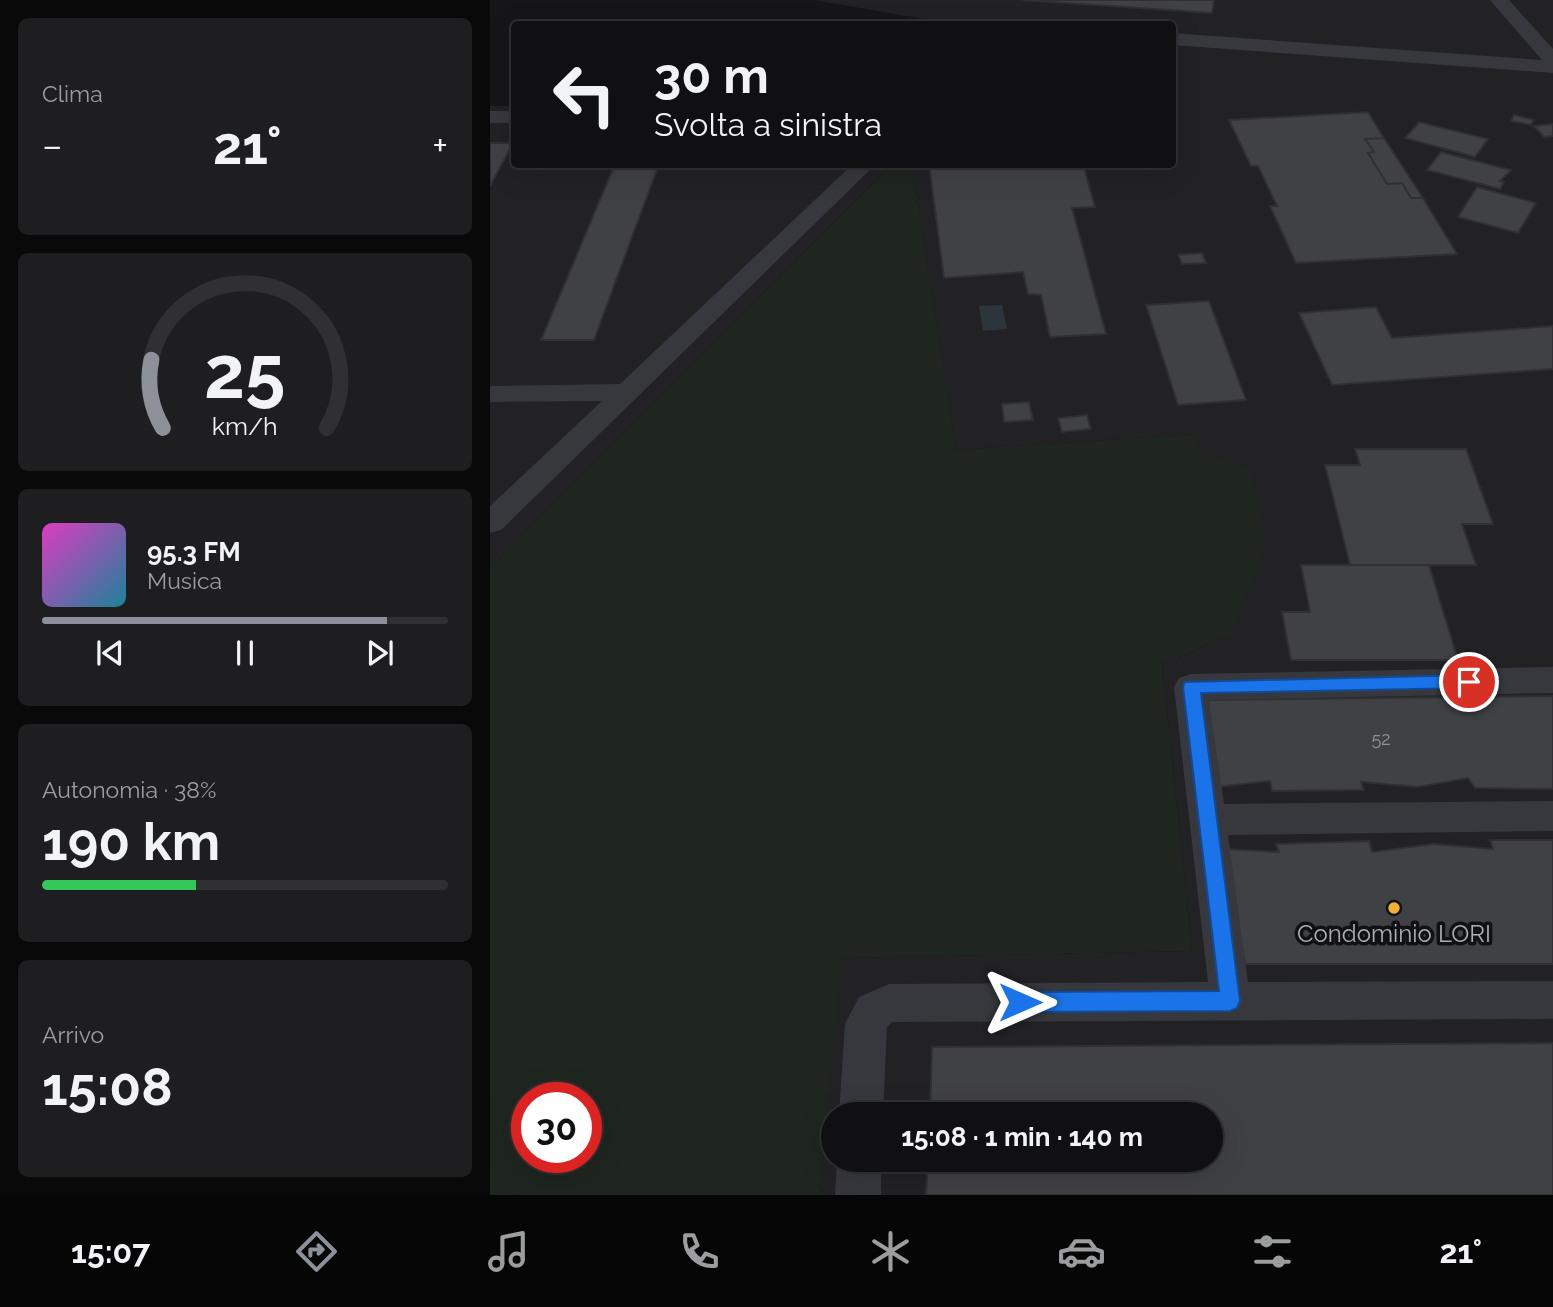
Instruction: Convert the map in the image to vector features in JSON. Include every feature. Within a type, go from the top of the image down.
[{"type":"street","points":[[1499,0],[1553,61]]},
{"type":"street","points":[[1176,39],[1553,67]]},
{"type":"street","points":[[490,117],[511,117]]},
{"type":"street","points":[[490,523],[862,168]]},
{"type":"street","points":[[490,394],[627,392]]},
{"type":"street","points":[[1230,1001],[1191,687],[1553,680]]},
{"type":"street","points":[[1208,820],[1553,816]]},
{"type":"street","points":[[863,1102],[866,1024],[873,1011],[889,1003],[1553,1000]]},
{"type":"street","points":[[858,1195],[859,1172]]},
{"type":"shaded area","points":[[814,0],[1553,0],[1553,1195],[820,1195],[822,1172],[1223,1172],[1223,1102],[828,1102],[840,958],[1192,951],[1162,664],[1230,635],[1196,434],[956,450],[912,168],[1176,168],[1176,21],[936,21]]},
{"type":"shaded area","points":[[490,106],[511,106],[511,168],[888,168],[490,568]]},
{"type":"shaded area","points":[[888,168],[912,168],[956,450],[1196,434],[1200,453],[1250,468],[1267,544],[1230,635],[1162,664],[1192,951],[841,958],[828,1102],[821,1102],[820,1195],[490,1195],[490,568]]},
{"type":"shaded area","points":[[1002,305],[1007,329],[983,331],[979,306]]},
{"type":"building","points":[[1023,0],[1214,0],[1212,13]]},
{"type":"building","points":[[1368,112],[1384,138],[1365,139],[1374,152],[1368,153],[1387,184],[1402,183],[1411,198],[1423,198],[1457,254],[1296,263],[1270,206],[1277,206],[1258,166],[1251,166],[1229,120]]},
{"type":"building","points":[[1514,115],[1534,120],[1531,125],[1511,121]]},
{"type":"building","points":[[1419,122],[1488,139],[1475,157],[1405,138]]},
{"type":"building","points":[[1553,124],[1553,136],[1544,137],[1534,126]]},
{"type":"building","points":[[1384,138],[1423,198],[1411,198],[1402,183],[1387,184],[1368,153],[1374,152],[1365,139]]},
{"type":"building","points":[[490,143],[511,143],[511,147],[490,186]]},
{"type":"building","points":[[1441,152],[1511,170],[1500,181],[1504,182],[1500,189],[1427,170]]},
{"type":"building","points":[[613,168],[658,168],[594,340],[541,340]]},
{"type":"building","points":[[930,168],[1084,168],[1095,207],[1072,208],[1106,334],[1050,337],[1041,295],[1028,294],[1023,272],[944,278]]},
{"type":"building","points":[[1477,187],[1536,203],[1518,233],[1458,217]]},
{"type":"building","points":[[1202,253],[1206,263],[1182,264],[1178,255]]},
{"type":"building","points":[[1209,301],[1246,400],[1178,405],[1146,305]]},
{"type":"building","points":[[1376,307],[1392,338],[1553,326],[1553,369],[1332,385],[1299,313]]},
{"type":"building","points":[[1029,402],[1033,420],[1004,422],[1002,404]]},
{"type":"building","points":[[1087,415],[1091,429],[1062,432],[1058,418]]},
{"type":"building","points":[[1355,449],[1466,449],[1493,524],[1462,524],[1476,565],[1350,565],[1325,465],[1360,465]]},
{"type":"building","points":[[1301,565],[1429,565],[1458,660],[1291,660],[1282,612],[1310,612]]},
{"type":"building","points":[[1553,696],[1553,789],[1475,788],[1468,778],[1418,787],[1361,782],[1364,790],[1272,791],[1270,781],[1216,787],[1205,700]]},
{"type":"building","name":"Condominio LORI","points":[[1490,840],[1553,840],[1553,964],[1245,964],[1224,849],[1279,852],[1276,844],[1369,841],[1372,852],[1433,844],[1493,849]]},
{"type":"building","points":[[1553,1043],[1553,1195],[926,1195],[927,1172],[1223,1172],[1223,1102],[930,1102],[932,1047]]},
{"type":"place","name":"Condominio LORI","points":[[1394,908]]},
{"type":"route","points":[[1020,1002],[1230,1001],[1191,687],[1469,682]]}]
